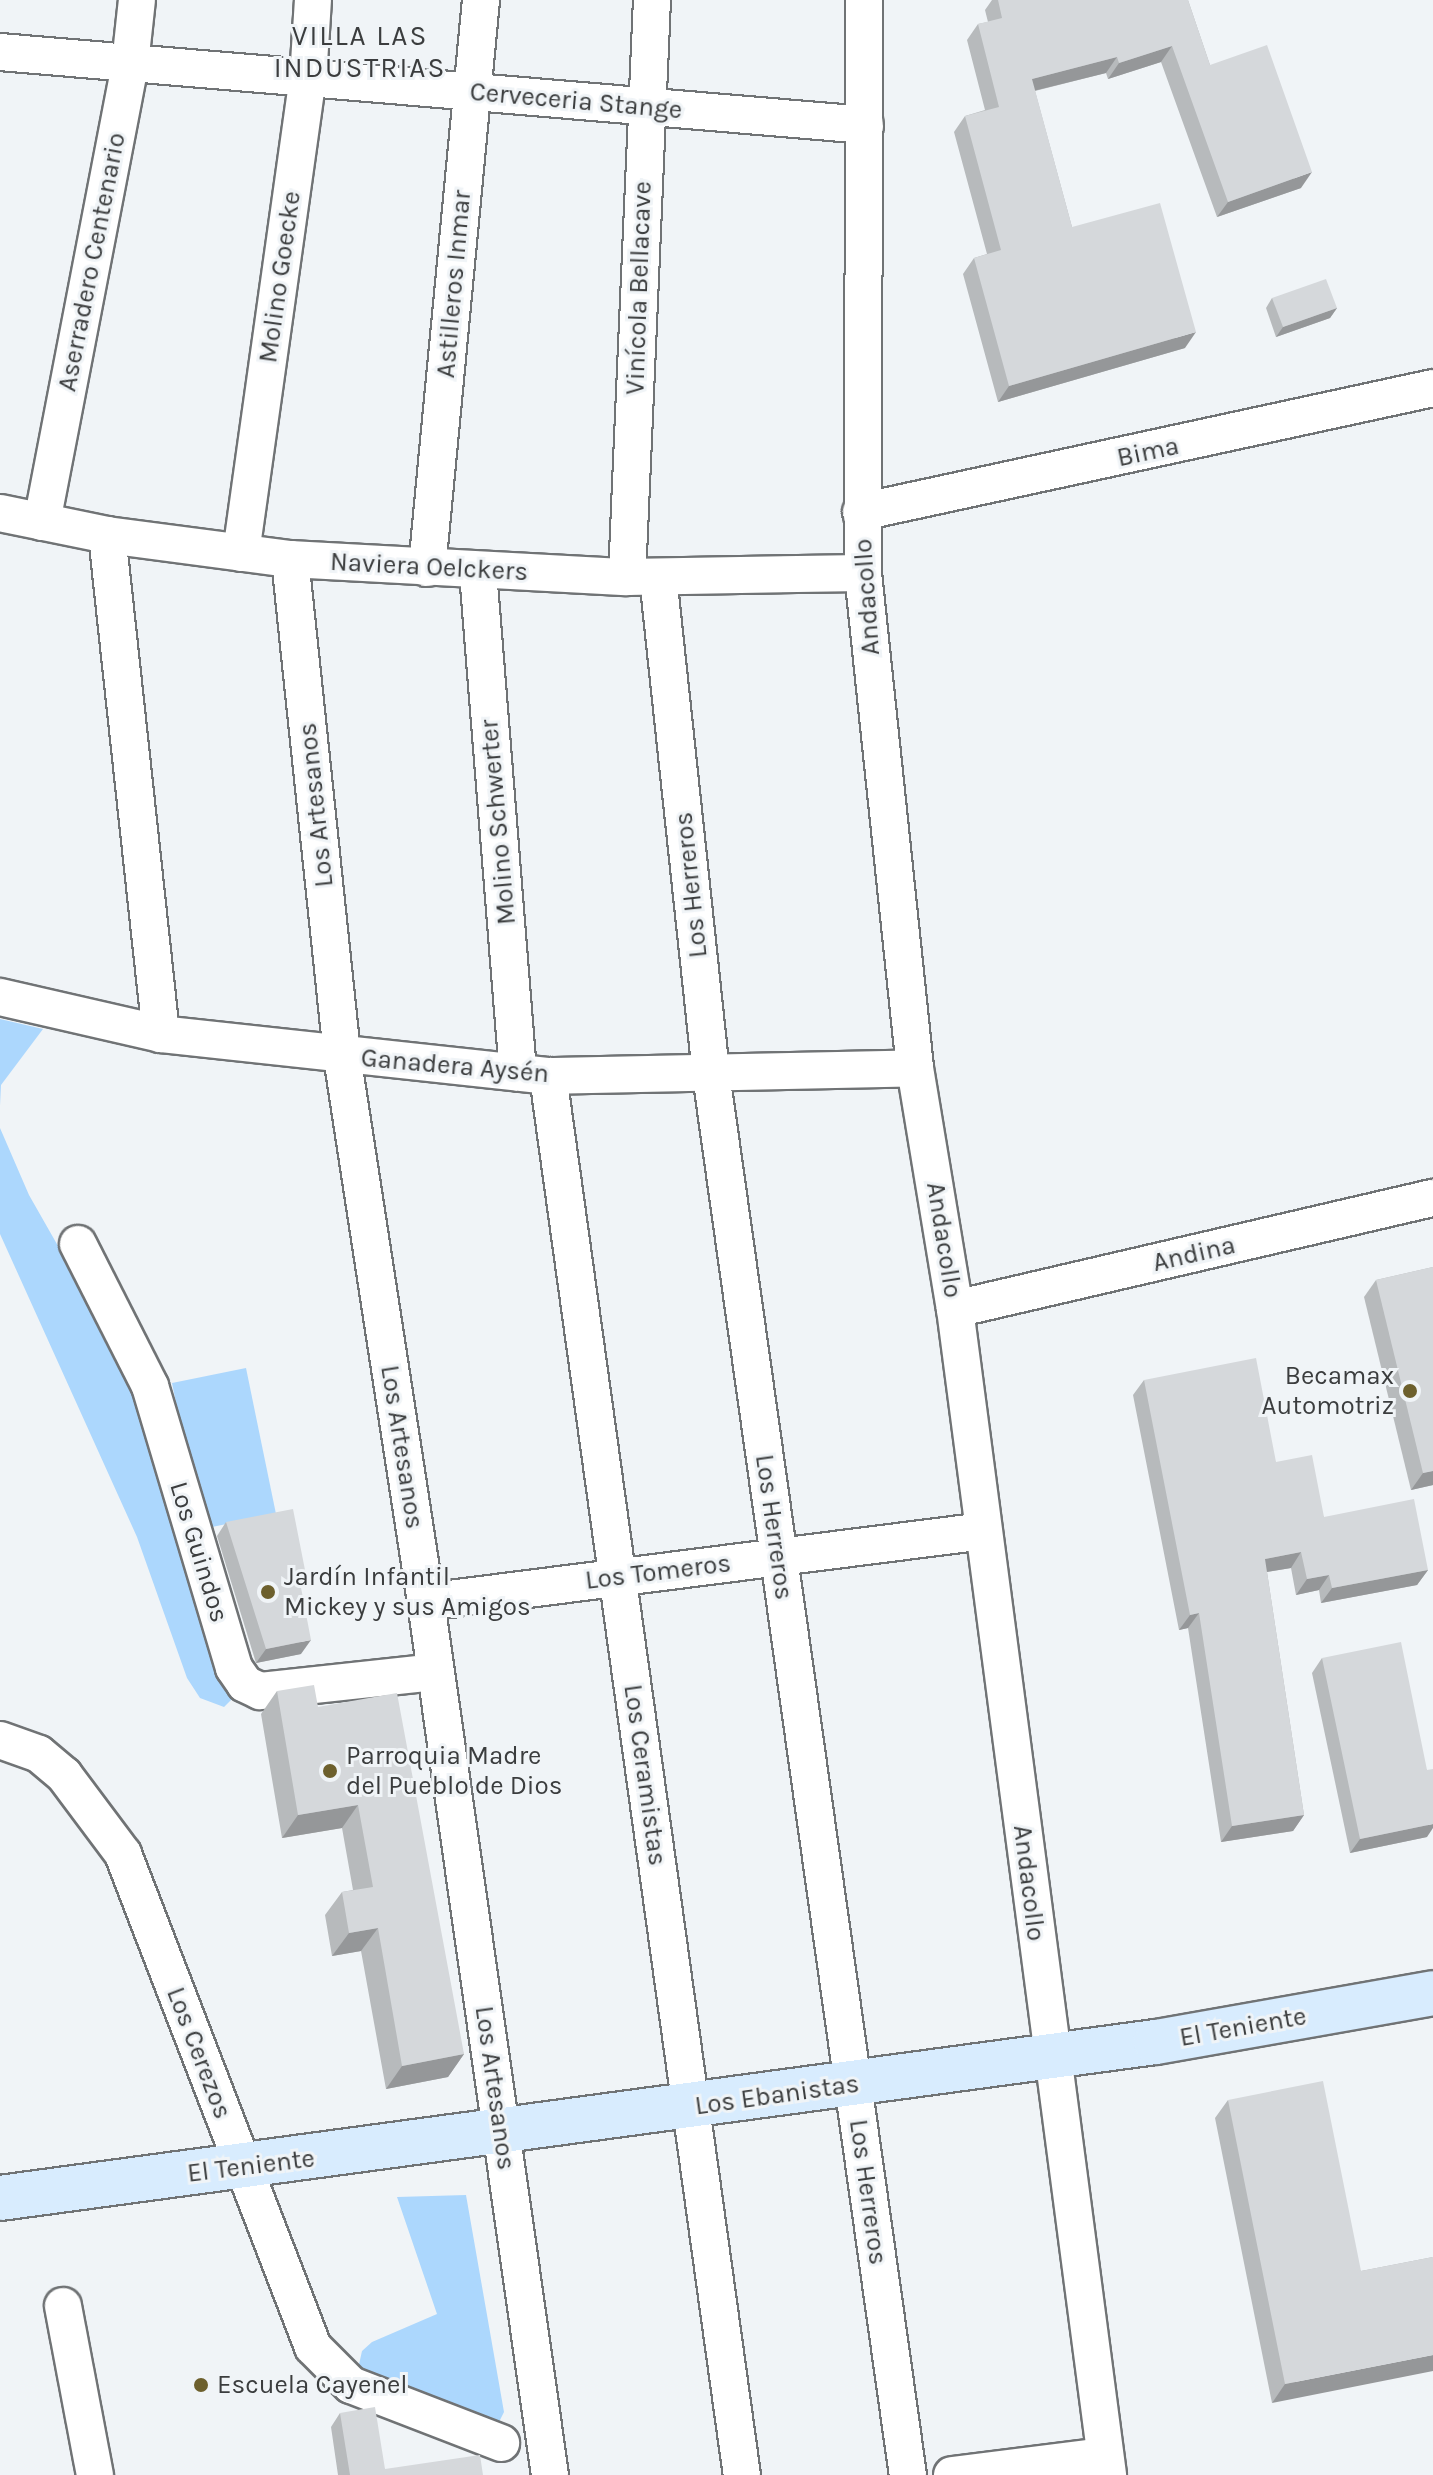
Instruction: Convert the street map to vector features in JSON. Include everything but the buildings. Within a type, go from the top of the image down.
[{"type":"main road","name":"El Teniente","points":[[1052,2056],[1433,1993]]},
{"type":"main road","name":"Los Ebanistas","points":[[501,2133],[1052,2056]]},
{"type":"main road","name":"El Teniente","points":[[0,2198],[501,2133]]},
{"type":"street","name":"Aserradero Centenario","points":[[42,522],[130,64],[137,0]]},
{"type":"street","name":"Molino Goecke","points":[[241,553],[308,79],[313,0]]},
{"type":"street","name":"Astilleros Inmar","points":[[427,568],[481,0]]},
{"type":"street","name":"Vinícola Bellacave","points":[[642,577],[647,108],[652,0]]},
{"type":"street","name":"Andacollo","points":[[864,0],[863,573],[915,1068],[955,1309],[1106,2465]]},
{"type":"street","name":"Cerveceria Stange","points":[[0,52],[865,125]]},
{"type":"street","name":"Bima","points":[[861,512],[1433,388]]},
{"type":"street","name":"Naviera Oelckers","points":[[0,513],[107,535],[290,559],[478,572],[642,577],[863,573]]},
{"type":"street","points":[[107,535],[161,1034]]},
{"type":"street","name":"Los Artesanos","points":[[290,559],[342,1056],[426,1602],[550,2475]]},
{"type":"street","name":"Molino Schwerter","points":[[478,572],[533,1074]]},
{"type":"street","name":"Los Herreros","points":[[642,577],[908,2475]]},
{"type":"street","name":"Ganadera Aysén","points":[[0,997],[161,1034],[342,1056],[533,1074],[711,1074],[915,1068]]},
{"type":"street","name":"Los Ceramistas","points":[[533,1074],[618,1578],[742,2475]]},
{"type":"street","name":"Andina","points":[[955,1309],[1433,1198]]},
{"type":"street","name":"Los Guindos","points":[[78,1244],[150,1386],[234,1668],[245,1684],[260,1691],[435,1672]]},
{"type":"street","name":"Los Tomeros","points":[[426,1602],[984,1531]]},
{"type":"street","name":"Los Cerezos","points":[[0,1740],[39,1754],[64,1775],[123,1854],[313,2347],[331,2369],[351,2385],[501,2443]]},
{"type":"street","points":[[63,2306],[95,2475]]},
{"type":"street","points":[[952,2475],[1106,2465]]},
{"type":"shaded area","points":[[0,1019],[43,1029],[1,1085],[0,1106]]},
{"type":"shaded area","points":[[0,1128],[29,1195],[140,1390],[235,1696],[224,1707],[200,1698],[187,1678],[137,1537],[0,1234]]},
{"type":"shaded area","points":[[246,1368],[276,1514],[202,1529],[172,1383]]},
{"type":"shaded area","points":[[466,2195],[504,2412],[495,2430],[358,2369],[362,2351],[372,2342],[437,2314],[397,2197]]},
{"type":"place","name":"Becamax Automotriz","points":[[1410,1391]]},
{"type":"place","name":"Jardín Infantil Mickey y sus Amigos","points":[[268,1592]]},
{"type":"place","name":"Parroquia Madre del Pueblo de Dios","points":[[330,1771]]},
{"type":"place","name":"Escuela Cayenel","points":[[201,2385]]},
{"type":"district","name":"VILLA LAS INDUSTRIAS","points":[[360,52]]}]
